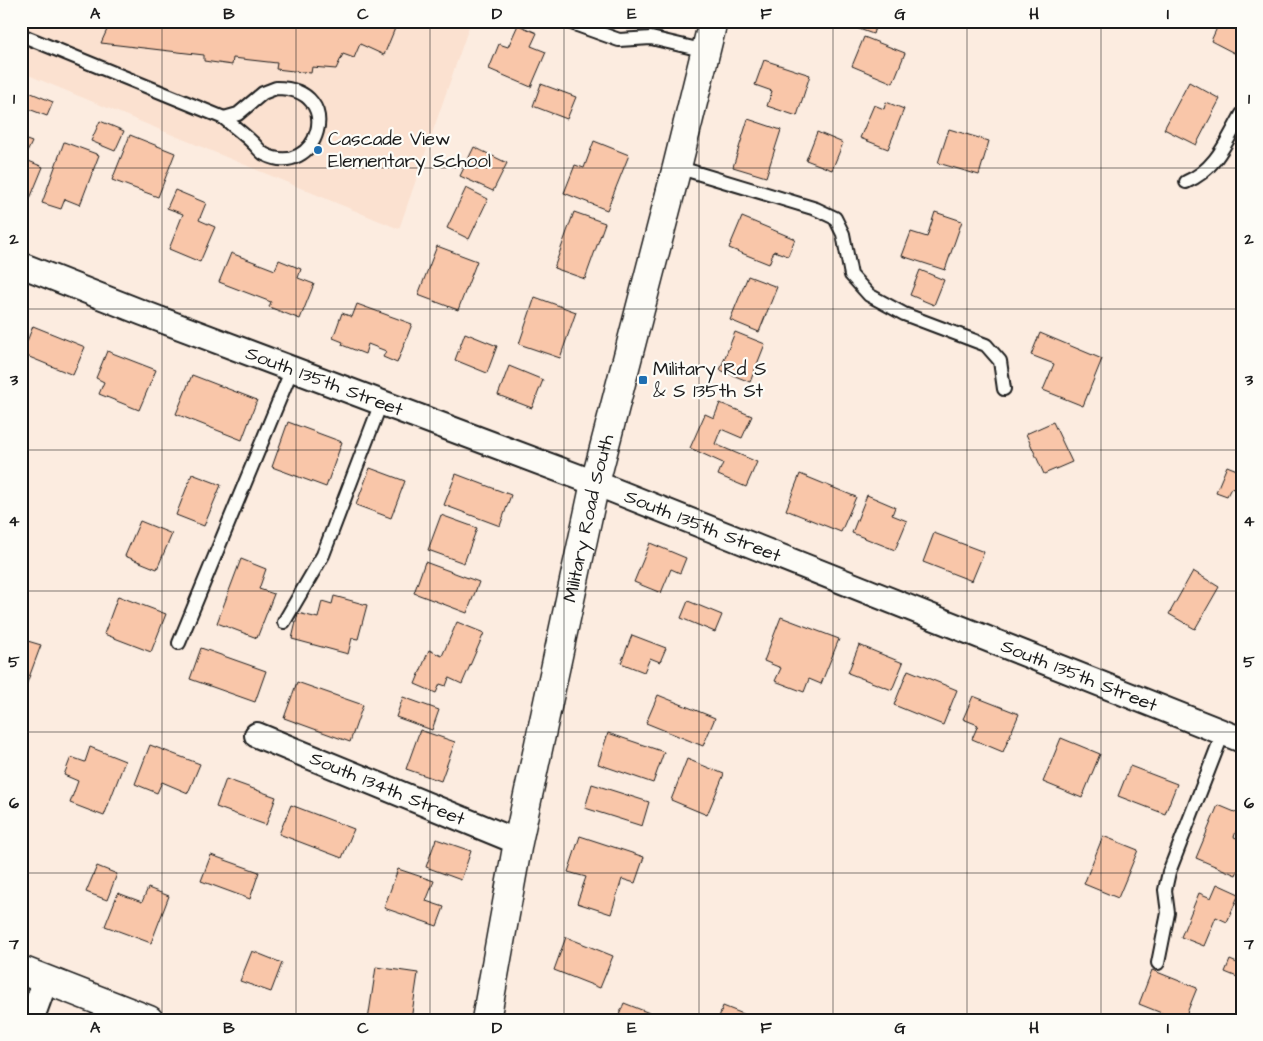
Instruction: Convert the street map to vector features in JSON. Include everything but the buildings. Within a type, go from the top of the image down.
[{"type":"street","name":"Military Road South","points":[[486,1020],[518,842],[595,484],[678,167],[713,21]]},
{"type":"street","name":"South 135th Street","points":[[21,265],[595,484],[1232,736]]},
{"type":"street","name":"South 134th Street","points":[[257,735],[518,842]]},
{"type":"street","points":[[21,970],[149,1020]]},
{"type":"street","points":[[31,1020],[46,979]]},
{"type":"lane","points":[[566,21],[619,40],[651,38],[706,51]]},
{"type":"lane","points":[[21,35],[224,118],[262,153],[275,158],[290,158],[302,153],[312,144],[318,131],[318,117],[313,104],[303,93],[290,88],[276,88],[263,93],[238,114],[224,118]]},
{"type":"lane","points":[[1186,182],[1198,177],[1221,153],[1242,114]]},
{"type":"lane","points":[[678,167],[816,210],[835,218],[843,234],[851,275],[869,295],[904,314],[986,345],[1000,361],[1004,389]]},
{"type":"lane","points":[[179,643],[292,369]]},
{"type":"lane","points":[[284,622],[323,555],[381,403]]},
{"type":"lane","points":[[1158,963],[1168,912],[1165,890],[1169,872],[1232,736]]},
{"type":"shaded area","name":"Cascade View Elementary School","points":[[21,21],[471,21],[399,229],[21,72]]},
{"type":"place","name":"Cascade View Elementary School","points":[[318,150]]},
{"type":"place","name":"Military Rd S & S 135th St","points":[[643,380]]}]
